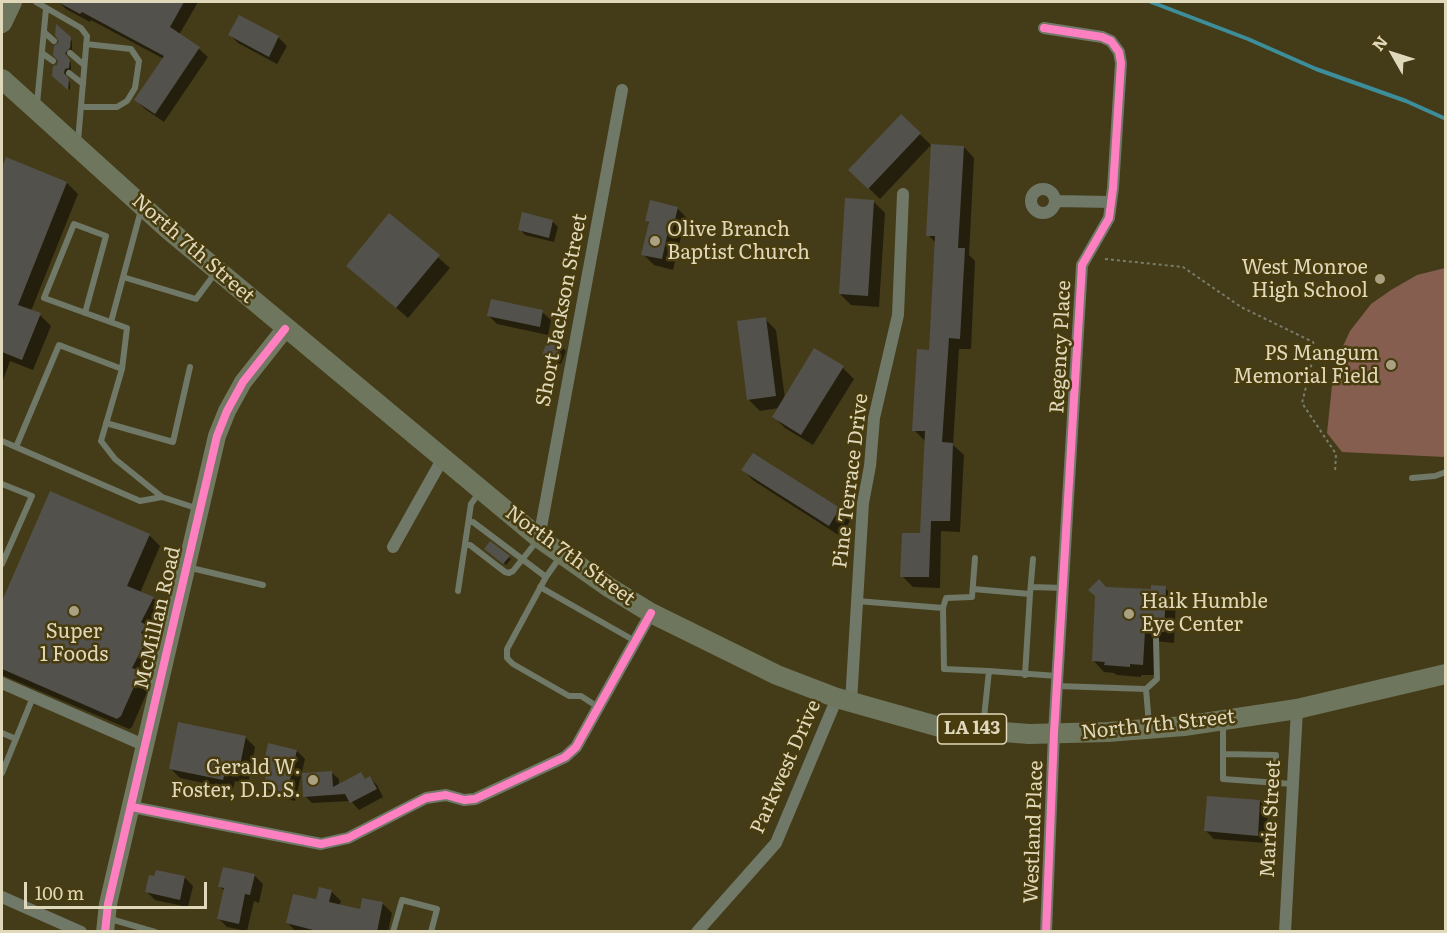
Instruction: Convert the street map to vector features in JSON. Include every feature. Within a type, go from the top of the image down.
[{"type":"main road","points":[[2,23],[12,2]]},
{"type":"main road","name":"North 7th Street","points":[[2,79],[217,271],[539,538],[651,613],[777,675],[844,700],[940,727],[1029,734],[1108,732],[1222,720],[1297,709],[1446,674]]},
{"type":"street","name":"Regency Place","points":[[1044,28],[1111,40],[1119,52],[1121,63],[1109,218],[1082,265],[1054,733]]},
{"type":"street","name":"Short Jackson Street","points":[[539,538],[622,90]]},
{"type":"street","name":"Pine Terrace Drive","points":[[844,700],[857,601],[863,503],[870,466],[874,418],[898,315],[903,194]]},
{"type":"street","points":[[1056,201],[1111,202]]},
{"type":"street","name":"McMillan Road","points":[[106,925],[108,904],[217,436],[227,411],[243,382],[285,329]]},
{"type":"street","points":[[393,547],[443,458]]},
{"type":"street","points":[[132,807],[313,843],[329,843],[348,838],[426,798],[446,795],[464,800],[475,799],[565,757],[582,740],[651,613]]},
{"type":"street","points":[[2,683],[146,747]]},
{"type":"street","name":"Parkwest Drive","points":[[697,932],[776,843],[844,700]]},
{"type":"street","name":"Marie Street","points":[[1285,932],[1297,709]]},
{"type":"street","name":"Westland Place","points":[[1046,932],[1054,733]]},
{"type":"street","points":[[2,897],[81,932]]},
{"type":"lane","points":[[36,2],[81,28],[87,36],[77,147]]},
{"type":"lane","points":[[36,110],[46,9]]},
{"type":"lane","points":[[44,32],[54,41]]},
{"type":"lane","points":[[81,107],[117,107],[127,101],[135,88],[139,61],[131,50],[86,44]]},
{"type":"lane","points":[[42,53],[53,61]]},
{"type":"lane","points":[[70,53],[84,65]]},
{"type":"lane","points":[[69,73],[83,84]]},
{"type":"lane","points":[[111,322],[142,206]]},
{"type":"lane","points":[[85,313],[106,236],[74,224],[44,298],[85,313],[111,322],[127,328],[122,369],[101,441],[115,459],[162,496],[200,509]]},
{"type":"lane","points":[[123,277],[196,299],[217,271]]},
{"type":"lane","points":[[16,447],[59,345],[122,369]]},
{"type":"lane","points":[[106,423],[172,442],[190,367]]},
{"type":"lane","points":[[2,441],[140,501],[162,496]]},
{"type":"lane","points":[[1413,478],[1435,476],[1446,472]]},
{"type":"lane","points":[[2,483],[32,496],[2,564]]},
{"type":"lane","points":[[458,591],[471,504],[482,490]]},
{"type":"lane","points":[[469,522],[473,522],[546,577]]},
{"type":"lane","points":[[465,545],[470,545],[506,572],[513,571],[539,538]]},
{"type":"lane","points":[[562,554],[540,587],[507,649],[507,658],[513,664],[569,696],[582,696],[598,707]]},
{"type":"lane","points":[[975,558],[972,597],[946,598],[943,608],[944,669],[989,671],[1057,681],[1146,689],[1157,679],[1156,639]]},
{"type":"lane","points":[[1025,675],[1034,559]]},
{"type":"lane","points":[[187,567],[263,585]]},
{"type":"lane","points":[[540,587],[635,641]]},
{"type":"lane","points":[[973,589],[1031,591],[1063,588]]},
{"type":"lane","points":[[857,601],[943,608]]},
{"type":"lane","points":[[982,730],[989,671]]},
{"type":"lane","points":[[1146,689],[1149,729]]},
{"type":"lane","points":[[2,773],[33,697]]},
{"type":"lane","points":[[1222,720],[1223,779],[1292,784]]},
{"type":"lane","points":[[2,733],[16,739]]},
{"type":"lane","points":[[1224,754],[1275,755],[1275,783]]},
{"type":"lane","points":[[393,932],[402,900],[437,909],[431,932]]},
{"type":"lane","points":[[106,925],[155,932]]},
{"type":"path","points":[[1105,260],[1183,267],[1241,307],[1313,342],[1315,350],[1302,403],[1336,454],[1335,473]]},
{"type":"shaded area","name":"PS Mangum Memorial Field","points":[[1445,268],[1445,457],[1342,452],[1327,433],[1333,376],[1339,355],[1350,331],[1371,304],[1391,290],[1417,275]]},
{"type":"building","points":[[58,2],[184,2],[170,27],[200,47],[155,114],[134,100],[164,56],[82,12],[80,14]]},
{"type":"building","points":[[239,15],[279,36],[269,57],[228,35]]},
{"type":"building","points":[[56,24],[71,37],[70,48],[65,53],[70,60],[69,68],[65,69],[64,73],[69,79],[68,90],[52,76],[53,66],[57,65],[58,61],[53,55],[54,46],[59,42],[55,35]]},
{"type":"building","points":[[901,114],[921,133],[868,189],[848,170]]},
{"type":"building","points":[[931,144],[964,146],[958,248],[965,248],[960,339],[949,338],[942,442],[953,443],[950,521],[931,521],[929,577],[900,577],[902,533],[920,533],[925,431],[912,431],[917,349],[929,350],[935,236],[926,236]]},
{"type":"building","points":[[6,157],[67,182],[18,305],[41,313],[22,360],[2,352],[2,168]]},
{"type":"building","points":[[845,198],[874,200],[868,296],[839,294]]},
{"type":"building","name":"Olive Branch Baptist Church","points":[[650,200],[678,207],[673,228],[669,227],[662,259],[641,255],[649,222],[645,221]]},
{"type":"building","points":[[522,212],[553,220],[549,238],[518,230]]},
{"type":"building","points":[[389,213],[440,255],[396,308],[346,266]]},
{"type":"building","points":[[491,299],[543,310],[540,327],[487,316]]},
{"type":"building","points":[[766,317],[776,396],[747,400],[737,321]]},
{"type":"building","points":[[548,339],[562,344],[556,360],[542,355]]},
{"type":"building","points":[[814,348],[844,366],[801,435],[772,417]]},
{"type":"building","points":[[753,453],[840,508],[829,526],[741,470]]},
{"type":"building","name":"Super 1 Foods","points":[[50,491],[150,534],[127,586],[154,597],[141,622],[146,625],[141,633],[148,637],[132,668],[141,671],[121,716],[117,719],[2,669],[2,601]]},
{"type":"building","points":[[490,541],[510,556],[503,564],[484,549]]},
{"type":"building","name":"Haik Humble Eye Center","points":[[1099,579],[1106,587],[1151,589],[1151,585],[1166,586],[1164,632],[1145,631],[1143,665],[1130,664],[1130,667],[1104,665],[1105,662],[1092,661],[1095,596],[1088,590]]},
{"type":"building","points":[[178,722],[246,736],[238,775],[225,772],[223,780],[169,769]]},
{"type":"building","points":[[268,743],[297,750],[287,793],[263,788],[270,758],[265,757]]},
{"type":"building","points":[[332,771],[333,787],[361,772],[365,779],[370,776],[377,789],[350,803],[345,794],[303,797],[302,773]]},
{"type":"building","points":[[1207,796],[1260,800],[1258,836],[1204,831]]},
{"type":"building","points":[[223,867],[255,874],[250,895],[245,894],[239,924],[217,919],[224,888],[218,887]]},
{"type":"building","points":[[156,870],[185,876],[180,900],[145,892],[149,875],[154,876]]},
{"type":"building","points":[[319,887],[332,890],[329,902],[360,909],[362,898],[383,902],[377,932],[321,932],[286,923],[293,894],[316,899]]},
{"type":"waterway","points":[[1151,2],[1248,39],[1316,69],[1406,101],[1446,119]]},
{"type":"cycle path","points":[[1044,28],[1102,37],[1111,41],[1119,52],[1121,63],[1109,218],[1082,265],[1054,733],[1046,932]]},
{"type":"cycle path","points":[[105,932],[108,904],[217,436],[227,411],[243,382],[285,329]]},
{"type":"cycle path","points":[[132,807],[321,844],[348,838],[426,798],[446,795],[464,800],[475,799],[565,757],[576,747],[651,613]]},
{"type":"place","name":"Olive Branch Baptist Church","points":[[655,241]]},
{"type":"place","name":"West Monroe High School","points":[[1380,279]]},
{"type":"place","name":"PS Mangum Memorial Field","points":[[1391,365]]},
{"type":"place","name":"Super 1 Foods","points":[[74,611]]},
{"type":"place","name":"Haik Humble Eye Center","points":[[1129,614]]},
{"type":"place","name":"Gerald W. Foster, D.D.S.","points":[[313,780]]}]
